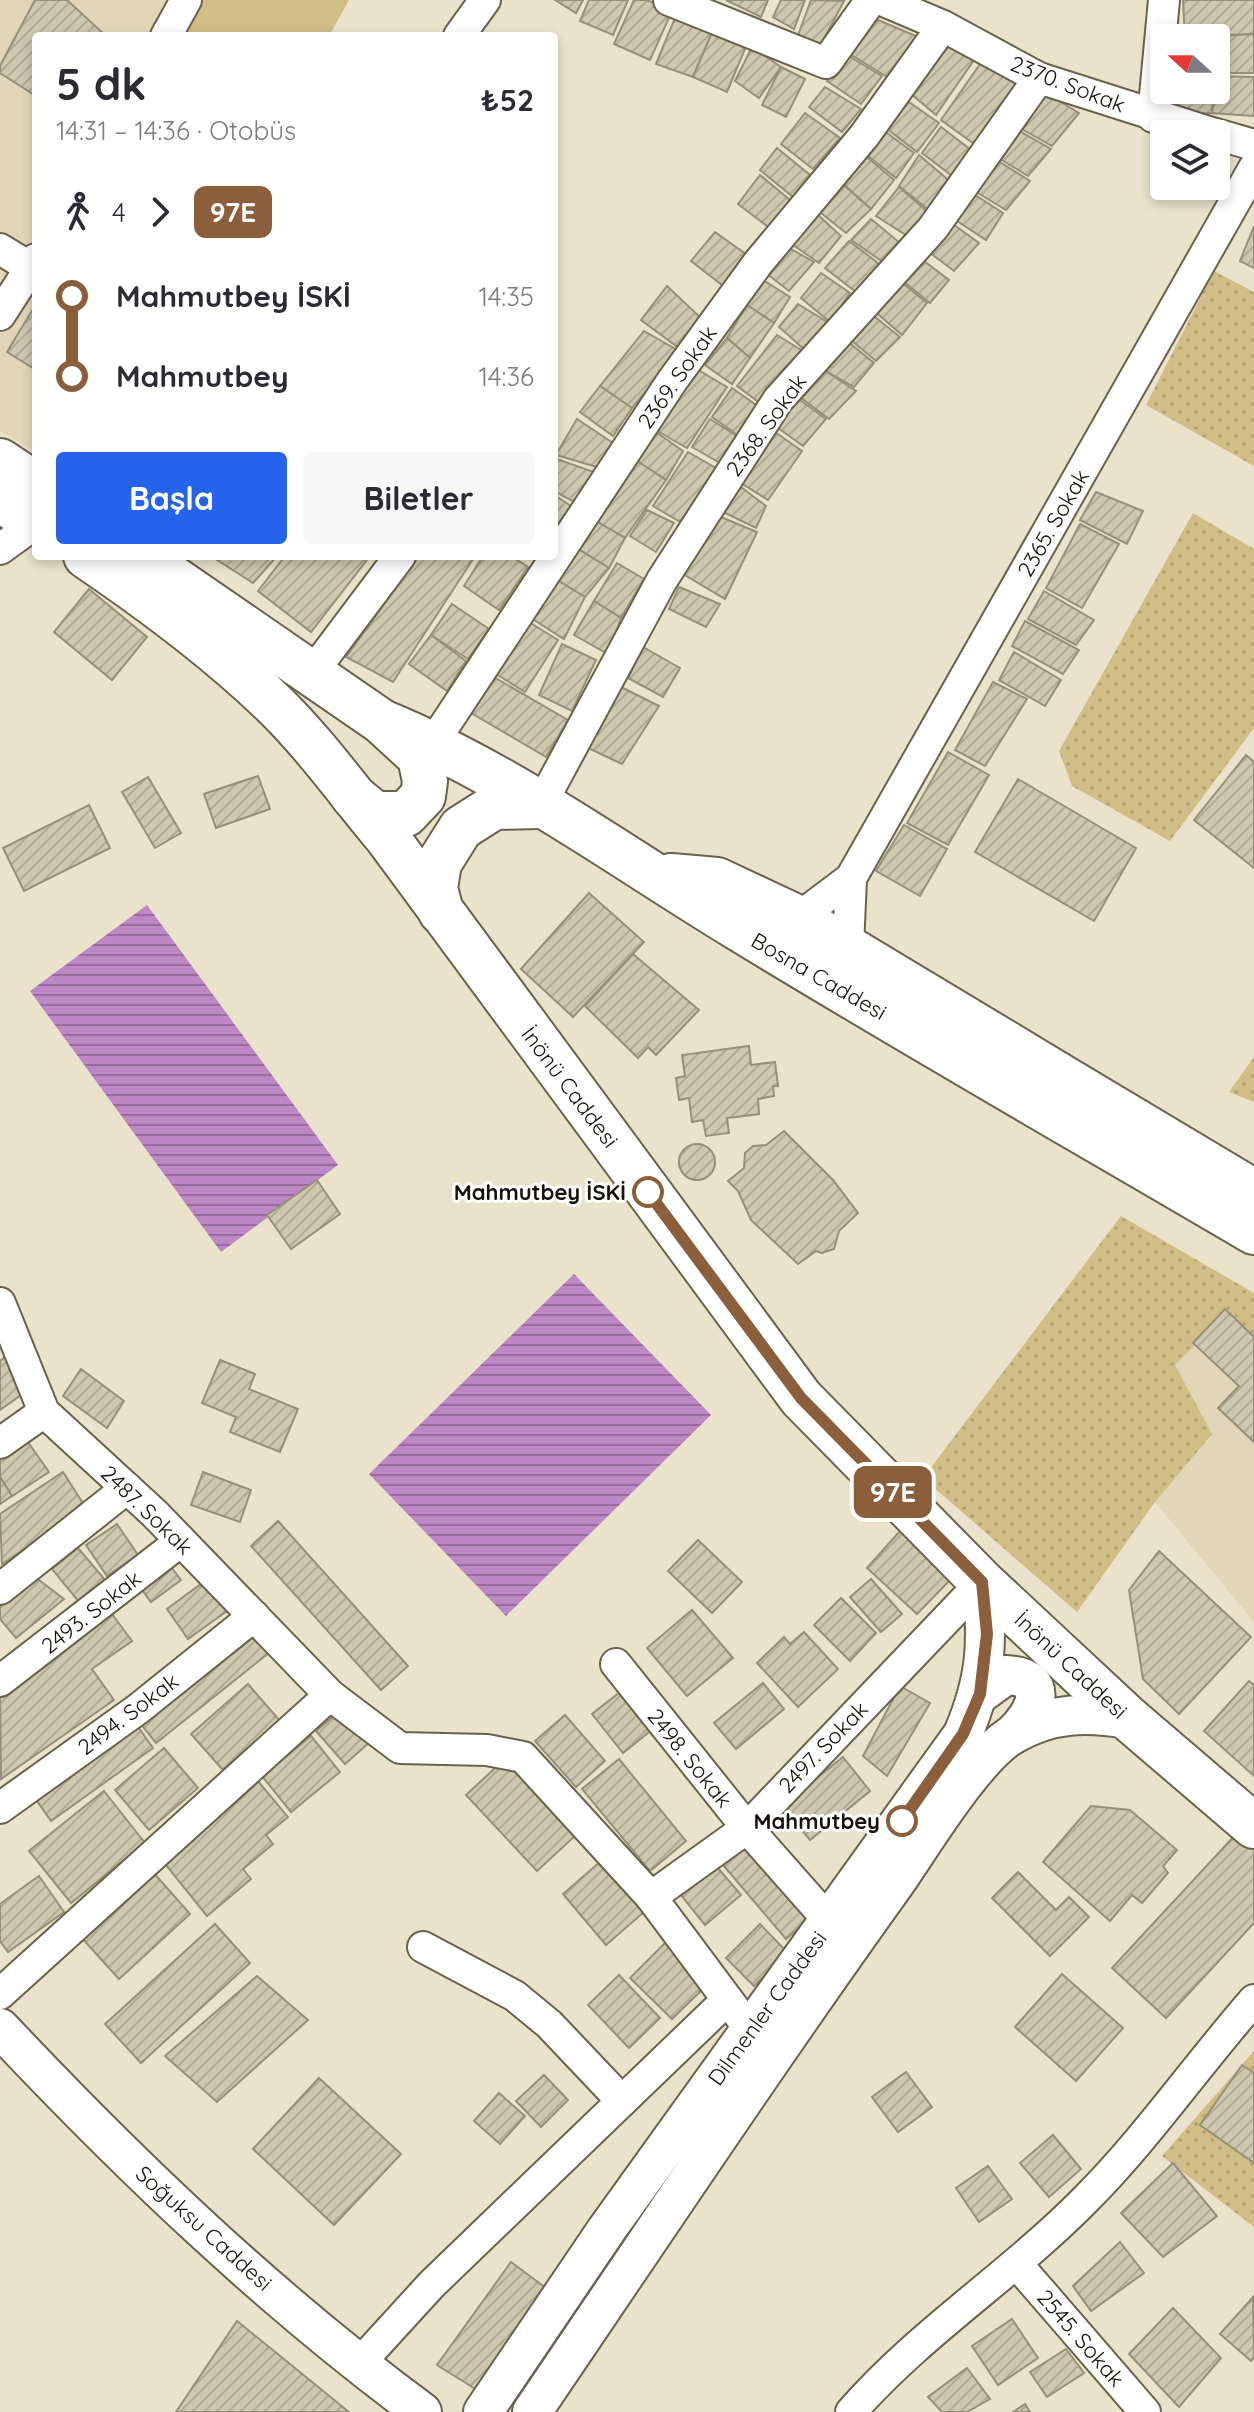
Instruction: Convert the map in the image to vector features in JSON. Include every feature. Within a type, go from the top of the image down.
[{"type":"main road","points":[[0,461],[32,482]]},
{"type":"main road","points":[[0,500],[32,520]]},
{"type":"main road","name":"İnönü Caddesi","points":[[92,560],[148,598],[275,705],[351,795],[441,912],[801,1398],[982,1582],[1129,1719],[1254,1826]]},
{"type":"main road","points":[[147,560],[382,722],[420,757],[425,781],[423,796],[406,814],[375,814],[351,795]]},
{"type":"main road","name":"Bosna Caddesi","points":[[382,722],[433,743],[657,875],[734,926],[1254,1232]]},
{"type":"main road","points":[[441,912],[435,888],[439,863],[461,828],[494,807],[540,806]]},
{"type":"main road","points":[[657,875],[717,880],[798,918],[1245,1186]]},
{"type":"main road","points":[[734,926],[798,918]]},
{"type":"main road","points":[[990,1075],[1057,1074]]},
{"type":"main road","points":[[1161,1177],[1245,1186]]},
{"type":"street","points":[[168,32],[186,0]]},
{"type":"street","points":[[462,32],[485,0]]},
{"type":"street","points":[[669,0],[826,63],[871,0]]},
{"type":"street","name":"2370. Sokak","points":[[882,0],[943,26],[1039,78],[1164,120]]},
{"type":"street","points":[[1153,117],[1164,0]]},
{"type":"street","name":"2369. Sokak","points":[[558,554],[672,381],[758,263],[864,136],[943,26]]},
{"type":"street","name":"2368. Sokak","points":[[540,806],[662,580],[778,400],[933,228],[1039,78]]},
{"type":"street","name":"2370. Sokak","points":[[1230,138],[1254,145]]},
{"type":"street","name":"2365. Sokak","points":[[798,918],[851,878],[1254,168]]},
{"type":"street","points":[[0,249],[32,264]]},
{"type":"street","points":[[0,315],[32,266]]},
{"type":"street","points":[[0,549],[32,526]]},
{"type":"street","points":[[312,673],[397,560]]},
{"type":"street","name":"2369. Sokak","points":[[433,743],[554,560]]},
{"type":"street","name":"2365. Sokak","points":[[848,947],[851,878]]},
{"type":"street","name":"2487. Sokak","points":[[0,1303],[44,1412],[181,1541],[330,1695],[400,1748],[487,1750],[523,1757],[651,1897],[751,2031]]},
{"type":"street","points":[[0,1443],[44,1412]]},
{"type":"street","points":[[0,1589],[127,1488]]},
{"type":"street","name":"2493. Sokak","points":[[0,1681],[43,1651],[181,1541]]},
{"type":"street","name":"Dilmenler Caddesi","points":[[483,2412],[607,2229],[963,1734],[980,1694],[987,1634],[982,1582]]},
{"type":"street","name":"2497. Sokak","points":[[651,1897],[747,1828],[982,1582]]},
{"type":"street","name":"2494. Sokak","points":[[0,1808],[138,1709],[254,1616]]},
{"type":"street","name":"2498. Sokak","points":[[616,1664],[747,1828],[830,1922]]},
{"type":"street","points":[[980,1694],[1006,1675],[1027,1680],[1036,1698],[1034,1711],[1012,1735]]},
{"type":"street","points":[[0,1994],[330,1695]]},
{"type":"street","name":"Dilmenler Caddesi","points":[[532,2412],[884,1898],[964,1786],[998,1745],[1012,1735],[1066,1714],[1091,1713],[1129,1719]]},
{"type":"street","points":[[423,1947],[515,1996],[549,2024],[622,2101]]},
{"type":"street","points":[[358,2365],[432,2284],[727,2000]]},
{"type":"street","points":[[851,2412],[885,2374],[1017,2264],[1087,2199],[1254,2000]]},
{"type":"street","name":"Soğuksu Caddesi","points":[[0,2028],[101,2135],[358,2365],[422,2412]]},
{"type":"street","name":"2545. Sokak","points":[[1017,2264],[1145,2412]]},
{"type":"shaded area","points":[[0,0],[197,0],[179,32],[32,32],[32,450],[0,431]]},
{"type":"shaded area","points":[[204,0],[349,0],[331,32],[187,32]]},
{"type":"shaded area","points":[[1214,271],[1254,292],[1254,466],[1146,405]]},
{"type":"shaded area","points":[[1193,513],[1254,549],[1254,728],[1170,841],[1072,786],[1059,751]]},
{"type":"shaded area","points":[[147,905],[338,1165],[221,1252],[30,991]]},
{"type":"shaded area","points":[[1254,1057],[1254,1102],[1229,1092]]},
{"type":"shaded area","points":[[1121,1216],[1254,1293],[1254,1337],[1227,1314],[1175,1365],[1212,1434],[1155,1502],[1077,1612],[923,1478]]},
{"type":"shaded area","points":[[574,1274],[711,1415],[506,1616],[369,1474]]},
{"type":"shaded area","points":[[1227,1313],[1254,1337],[1254,1622],[1155,1502],[1211,1434],[1175,1365]]},
{"type":"shaded area","points":[[1254,2051],[1254,2227],[1162,2156]]},
{"type":"building","points":[[35,0],[67,0],[102,32],[32,32],[32,93],[0,73],[0,66]]},
{"type":"building","points":[[555,0],[583,0],[576,13]]},
{"type":"building","points":[[589,0],[628,0],[613,35],[580,21]]},
{"type":"building","points":[[634,0],[647,0],[672,11],[650,60],[614,44]]},
{"type":"building","points":[[726,0],[768,0],[761,17]]},
{"type":"building","points":[[781,0],[805,0],[794,29],[773,17]]},
{"type":"building","points":[[811,0],[844,1],[818,50],[797,38]]},
{"type":"building","points":[[1183,0],[1254,0],[1254,34],[1230,35],[1230,24],[1184,24]]},
{"type":"building","points":[[677,13],[713,30],[693,77],[656,64]]},
{"type":"building","points":[[871,17],[918,37],[889,78],[848,53]]},
{"type":"building","points":[[713,30],[747,44],[727,92],[693,77]]},
{"type":"building","points":[[1254,34],[1254,73],[1230,73],[1230,35]]},
{"type":"building","points":[[948,41],[976,57],[936,115],[909,92]]},
{"type":"building","points":[[752,47],[781,67],[759,98],[735,81]]},
{"type":"building","points":[[847,55],[882,76],[861,104],[827,81]]},
{"type":"building","points":[[983,60],[1020,85],[977,146],[941,120]]},
{"type":"building","points":[[781,67],[805,79],[786,117],[762,105]]},
{"type":"building","points":[[1230,76],[1254,77],[1254,116],[1212,113],[1213,104],[1230,104]]},
{"type":"building","points":[[825,87],[861,109],[842,132],[809,107]]},
{"type":"building","points":[[1044,92],[1079,113],[1052,146],[1020,128]]},
{"type":"building","points":[[909,102],[939,123],[917,152],[886,128]]},
{"type":"building","points":[[1173,104],[1212,104],[1212,113],[1172,114]]},
{"type":"building","points":[[805,113],[840,138],[813,169],[781,144]]},
{"type":"building","points":[[941,127],[975,153],[955,178],[922,153]]},
{"type":"building","points":[[1016,129],[1051,149],[1028,176],[997,157]]},
{"type":"building","points":[[883,130],[914,153],[896,178],[863,152]]},
{"type":"building","points":[[777,148],[810,175],[793,197],[760,170]]},
{"type":"building","points":[[861,152],[894,180],[871,209],[839,180]]},
{"type":"building","points":[[919,155],[952,183],[931,212],[899,186]]},
{"type":"building","points":[[995,159],[1030,181],[1006,210],[973,190]]},
{"type":"building","points":[[760,175],[790,200],[771,229],[738,204]]},
{"type":"building","points":[[839,181],[871,209],[846,233],[816,209]]},
{"type":"building","points":[[899,187],[929,213],[909,237],[876,216]]},
{"type":"building","points":[[972,193],[1003,213],[986,240],[954,219]]},
{"type":"building","points":[[815,212],[841,236],[819,263],[789,242]]},
{"type":"building","points":[[871,219],[900,243],[883,262],[851,240]]},
{"type":"building","points":[[950,222],[979,243],[954,271],[925,249]]},
{"type":"building","points":[[1254,226],[1254,268],[1240,261]]},
{"type":"building","points":[[715,232],[750,257],[726,288],[691,261]]},
{"type":"building","points":[[849,241],[882,266],[856,292],[825,268]]},
{"type":"building","points":[[784,245],[814,262],[789,291],[762,270]]},
{"type":"building","points":[[920,258],[949,280],[930,303],[902,280]]},
{"type":"building","points":[[821,273],[850,293],[830,322],[801,298]]},
{"type":"building","points":[[763,280],[790,297],[774,323],[747,305]]},
{"type":"building","points":[[900,281],[927,303],[902,335],[871,308]]},
{"type":"building","points":[[667,286],[702,319],[679,348],[641,320]]},
{"type":"building","points":[[798,304],[829,323],[806,351],[779,327]]},
{"type":"building","points":[[747,305],[774,323],[750,358],[727,338]]},
{"type":"building","points":[[32,311],[32,368],[7,352]]},
{"type":"building","points":[[870,313],[900,337],[876,361],[846,336]]},
{"type":"building","points":[[644,331],[679,351],[632,408],[600,386]]},
{"type":"building","points":[[777,335],[806,353],[764,406],[737,386]]},
{"type":"building","points":[[727,338],[750,358],[732,384],[705,365]]},
{"type":"building","points":[[846,340],[874,363],[854,387],[819,367]]},
{"type":"building","points":[[819,367],[856,391],[829,419],[796,394]]},
{"type":"building","points":[[695,368],[727,387],[687,448],[654,429]]},
{"type":"building","points":[[600,386],[632,408],[613,436],[580,412]]},
{"type":"building","points":[[732,388],[759,407],[739,436],[712,417]]},
{"type":"building","points":[[796,397],[826,419],[803,446],[774,425]]},
{"type":"building","points":[[577,419],[613,443],[597,467],[558,456]]},
{"type":"building","points":[[710,419],[740,438],[720,463],[692,447]]},
{"type":"building","points":[[768,427],[802,451],[768,500],[733,478]]},
{"type":"building","points":[[656,432],[683,451],[666,480],[634,459]]},
{"type":"building","points":[[688,452],[716,468],[682,523],[653,506]]},
{"type":"building","points":[[558,459],[594,472],[576,503],[558,493]]},
{"type":"building","points":[[634,459],[666,480],[625,538],[596,521]]},
{"type":"building","points":[[733,481],[766,506],[756,528],[719,510]]},
{"type":"building","points":[[1096,492],[1143,511],[1127,544],[1080,520]]},
{"type":"building","points":[[558,498],[571,506],[558,527]]},
{"type":"building","points":[[647,510],[674,523],[656,552],[630,536]]},
{"type":"building","points":[[716,515],[757,532],[725,599],[683,574]]},
{"type":"building","points":[[596,521],[625,538],[609,568],[577,548]]},
{"type":"building","points":[[1080,524],[1119,544],[1082,608],[1046,588]]},
{"type":"building","points":[[578,549],[609,568],[585,597],[557,580]]},
{"type":"building","points":[[217,560],[273,560],[253,583]]},
{"type":"building","points":[[282,560],[367,560],[311,632],[258,591]]},
{"type":"building","points":[[416,560],[472,560],[393,682],[346,657]]},
{"type":"building","points":[[480,560],[517,560],[528,567],[499,610],[464,586]]},
{"type":"building","points":[[617,563],[644,579],[621,618],[594,601]]},
{"type":"building","points":[[557,580],[585,597],[564,639],[531,618]]},
{"type":"building","points":[[679,587],[720,604],[706,627],[669,609]]},
{"type":"building","points":[[89,589],[147,637],[112,680],[54,632]]},
{"type":"building","points":[[1044,591],[1094,620],[1076,645],[1028,619]]},
{"type":"building","points":[[594,601],[621,618],[608,654],[574,635]]},
{"type":"building","points":[[452,604],[489,629],[468,659],[431,635]]},
{"type":"building","points":[[1025,621],[1079,650],[1063,674],[1012,646]]},
{"type":"building","points":[[529,622],[558,640],[525,692],[496,674]]},
{"type":"building","points":[[431,635],[466,661],[447,691],[409,664]]},
{"type":"building","points":[[562,644],[596,660],[572,711],[539,695]]},
{"type":"building","points":[[643,647],[680,668],[663,697],[628,678]]},
{"type":"building","points":[[1014,652],[1061,680],[1045,706],[999,680]]},
{"type":"building","points":[[492,676],[568,720],[546,757],[471,713]]},
{"type":"building","points":[[993,682],[1027,699],[985,766],[955,750]]},
{"type":"building","points":[[619,686],[659,706],[622,764],[586,747]]},
{"type":"building","points":[[948,752],[989,775],[948,845],[907,823]]},
{"type":"building","points":[[1246,755],[1254,762],[1254,868],[1194,820]]},
{"type":"building","points":[[258,776],[270,809],[216,828],[204,794]]},
{"type":"building","points":[[148,777],[181,833],[155,848],[122,792]]},
{"type":"building","points":[[1018,779],[1136,848],[1094,921],[975,852]]},
{"type":"building","points":[[89,805],[110,848],[24,891],[3,848]]},
{"type":"building","points":[[904,825],[947,849],[920,896],[876,871]]},
{"type":"building","points":[[589,893],[644,942],[573,1017],[521,969]]},
{"type":"building","points":[[633,954],[699,1010],[656,1055],[648,1047],[638,1058],[585,1006]]},
{"type":"building","points":[[749,1046],[751,1065],[775,1062],[778,1086],[773,1086],[774,1096],[758,1099],[759,1114],[727,1118],[729,1133],[706,1136],[703,1120],[692,1122],[689,1098],[679,1100],[676,1078],[685,1076],[682,1055]]},
{"type":"building","points":[[784,1131],[833,1180],[858,1213],[839,1231],[834,1249],[822,1253],[816,1251],[798,1264],[751,1220],[738,1191],[728,1181],[744,1168],[745,1153],[753,1146],[766,1145]]},
{"type":"building","points":[[697,1144],[710,1149],[715,1162],[710,1175],[697,1180],[684,1175],[679,1162],[684,1149]]},
{"type":"building","points":[[317,1180],[340,1214],[291,1249],[267,1215]]},
{"type":"building","points":[[1225,1309],[1254,1337],[1254,1442],[1218,1408],[1239,1386],[1193,1343]]},
{"type":"building","points":[[5,1357],[28,1390],[0,1410],[0,1361]]},
{"type":"building","points":[[220,1360],[255,1374],[249,1389],[298,1409],[280,1452],[230,1432],[236,1417],[202,1403]]},
{"type":"building","points":[[81,1369],[124,1401],[107,1428],[63,1396]]},
{"type":"building","points":[[25,1438],[49,1472],[12,1496],[0,1477],[0,1456]]},
{"type":"building","points":[[63,1472],[86,1508],[2,1564],[0,1514]]},
{"type":"building","points":[[203,1472],[251,1490],[240,1522],[191,1505]]},
{"type":"building","points":[[0,1477],[12,1496],[0,1504]]},
{"type":"building","points":[[278,1521],[408,1666],[381,1690],[251,1546]]},
{"type":"building","points":[[117,1524],[138,1555],[107,1576],[86,1545]]},
{"type":"building","points":[[900,1531],[951,1579],[917,1614],[867,1568]]},
{"type":"building","points":[[698,1540],[742,1582],[712,1613],[668,1571]]},
{"type":"building","points":[[78,1548],[105,1580],[79,1602],[52,1569]]},
{"type":"building","points":[[1159,1551],[1251,1637],[1179,1714],[1143,1679],[1129,1590]]},
{"type":"building","points":[[168,1563],[181,1580],[151,1602],[139,1586]]},
{"type":"building","points":[[35,1577],[64,1599],[16,1638],[0,1619],[0,1607]]},
{"type":"building","points":[[871,1579],[902,1614],[881,1632],[850,1597]]},
{"type":"building","points":[[205,1581],[227,1611],[188,1639],[167,1609]]},
{"type":"building","points":[[841,1598],[876,1633],[850,1661],[814,1625]]},
{"type":"building","points":[[109,1610],[132,1641],[92,1669],[114,1700],[1,1779],[0,1687]]},
{"type":"building","points":[[692,1610],[733,1658],[687,1696],[647,1648]]},
{"type":"building","points":[[254,1621],[275,1648],[156,1743],[135,1717]]},
{"type":"building","points":[[804,1632],[838,1669],[798,1707],[757,1663],[784,1637],[790,1644]]},
{"type":"building","points":[[1249,1681],[1254,1685],[1254,1776],[1204,1731]]},
{"type":"building","points":[[763,1683],[784,1709],[736,1749],[714,1723]]},
{"type":"building","points":[[248,1684],[280,1721],[223,1770],[191,1734]]},
{"type":"building","points":[[900,1686],[930,1703],[887,1776],[863,1756]]},
{"type":"building","points":[[624,1689],[654,1728],[623,1753],[592,1714]]},
{"type":"building","points":[[343,1708],[371,1741],[345,1764],[316,1731]]},
{"type":"building","points":[[565,1715],[605,1761],[576,1787],[535,1741]]},
{"type":"building","points":[[132,1718],[153,1748],[51,1821],[30,1791]]},
{"type":"building","points":[[311,1736],[340,1772],[291,1812],[262,1776]]},
{"type":"building","points":[[164,1748],[198,1788],[149,1830],[115,1790]]},
{"type":"building","points":[[508,1756],[576,1835],[537,1871],[466,1795]]},
{"type":"building","points":[[843,1757],[870,1791],[810,1840],[782,1806]]},
{"type":"building","points":[[619,1759],[686,1841],[650,1871],[582,1789]]},
{"type":"building","points":[[257,1780],[288,1817],[266,1835],[273,1844],[243,1869],[251,1879],[207,1916],[161,1859]]},
{"type":"building","points":[[104,1791],[145,1843],[71,1903],[29,1851]]},
{"type":"building","points":[[1091,1806],[1130,1810],[1177,1850],[1163,1866],[1168,1873],[1142,1903],[1132,1895],[1110,1921],[1043,1862]]},
{"type":"building","points":[[1237,1833],[1254,1849],[1254,1923],[1166,2018],[1112,1968]]},
{"type":"building","points":[[747,1835],[814,1915],[786,1939],[718,1859]]},
{"type":"building","points":[[711,1860],[741,1895],[705,1925],[676,1889]]},
{"type":"building","points":[[600,1862],[644,1912],[606,1945],[563,1894]]},
{"type":"building","points":[[152,1871],[190,1914],[119,1979],[80,1936]]},
{"type":"building","points":[[1018,1872],[1056,1910],[1069,1897],[1089,1917],[1050,1956],[992,1898]]},
{"type":"building","points":[[39,1876],[64,1912],[8,1952],[0,1941],[0,1904]]},
{"type":"building","points":[[215,1924],[250,1963],[141,2063],[105,2024]]},
{"type":"building","points":[[760,1924],[788,1953],[754,1986],[726,1958]]},
{"type":"building","points":[[668,1940],[710,1982],[672,2019],[630,1978]]},
{"type":"building","points":[[1062,1974],[1123,2028],[1076,2081],[1015,2027]]},
{"type":"building","points":[[619,1975],[660,2018],[629,2048],[588,2005]]},
{"type":"building","points":[[257,1976],[308,2020],[217,2102],[165,2056]]},
{"type":"building","points":[[1242,2065],[1254,2073],[1254,2163],[1200,2125]]},
{"type":"building","points":[[906,2072],[932,2107],[898,2132],[872,2097]]},
{"type":"building","points":[[544,2075],[568,2100],[541,2127],[516,2101]]},
{"type":"building","points":[[319,2078],[401,2154],[334,2225],[253,2149]]},
{"type":"building","points":[[499,2093],[525,2116],[500,2144],[474,2121]]},
{"type":"building","points":[[1053,2135],[1081,2169],[1049,2197],[1020,2163]]},
{"type":"building","points":[[1173,2163],[1217,2216],[1163,2257],[1121,2213]]},
{"type":"building","points":[[988,2166],[1012,2199],[979,2222],[956,2188]]},
{"type":"building","points":[[1120,2242],[1144,2273],[1091,2311],[1073,2286]]},
{"type":"building","points":[[511,2262],[554,2294],[477,2390],[437,2365]]},
{"type":"building","points":[[1253,2297],[1254,2357],[1251,2361],[1220,2334]]},
{"type":"building","points":[[1173,2308],[1221,2358],[1179,2407],[1129,2354]]},
{"type":"building","points":[[1012,2319],[1038,2358],[998,2385],[972,2346]]},
{"type":"building","points":[[237,2321],[349,2412],[176,2412]]},
{"type":"building","points":[[1066,2349],[1084,2373],[1047,2397],[1030,2372]]},
{"type":"building","points":[[967,2368],[990,2399],[967,2412],[942,2412],[928,2397]]},
{"type":"building","points":[[1025,2404],[1030,2412],[1013,2412]]},
{"type":"bus line","name":"97E","points":[[648,1192],[801,1398],[982,1582],[987,1634],[980,1694],[963,1734],[902,1821]]},
{"type":"place","name":"Mahmutbey İSKİ","points":[[648,1192]]},
{"type":"place","name":"Mahmutbey","points":[[902,1821]]}]
